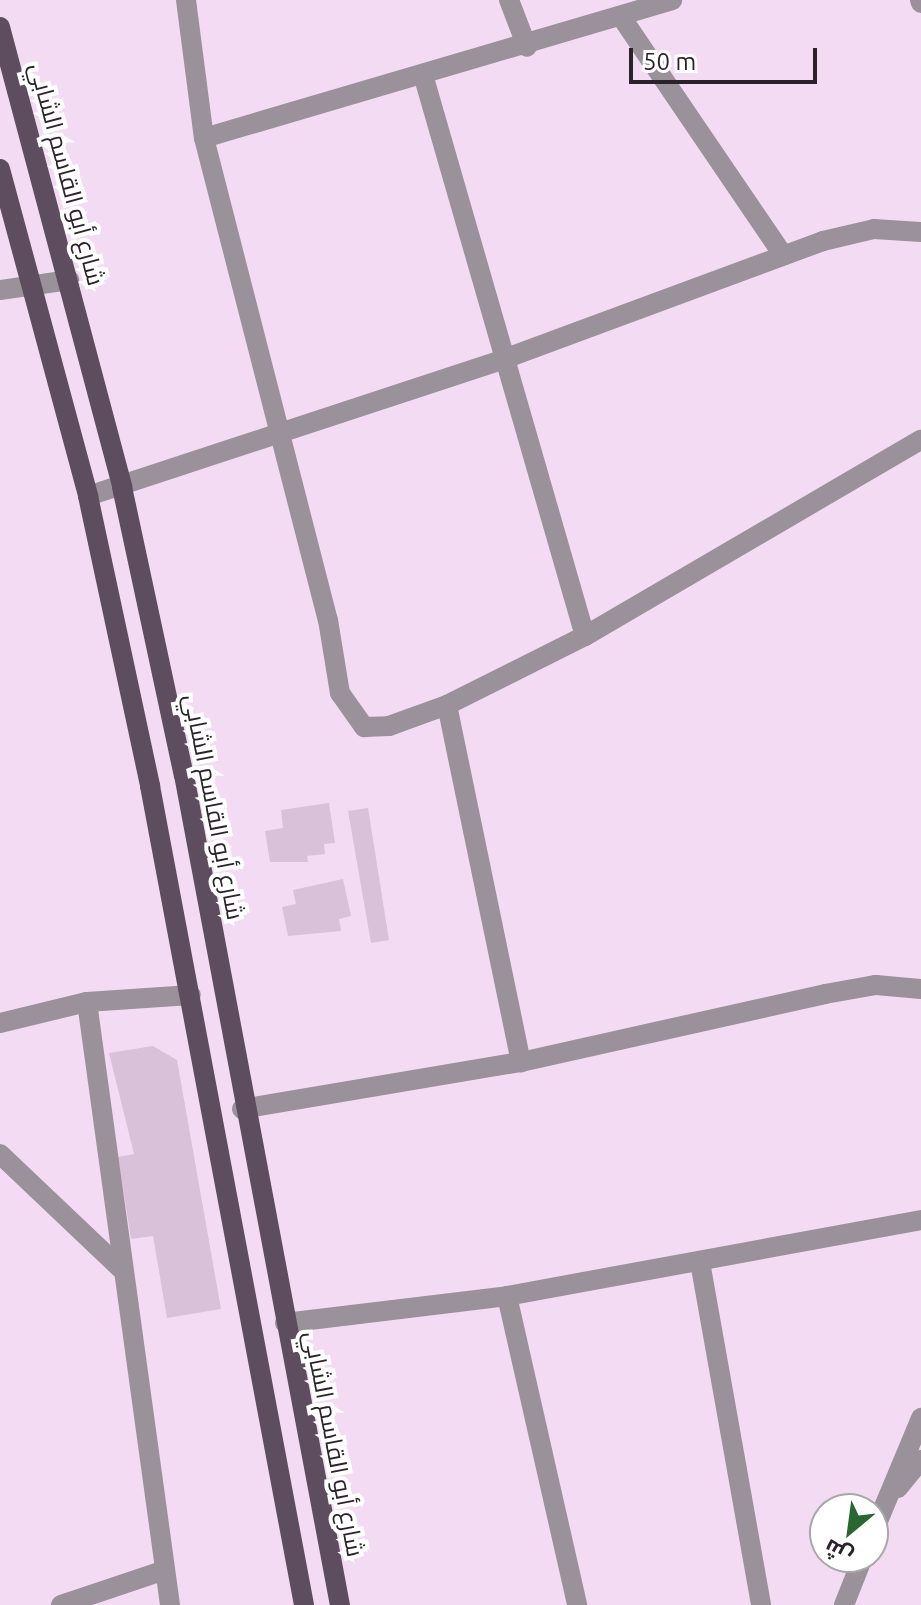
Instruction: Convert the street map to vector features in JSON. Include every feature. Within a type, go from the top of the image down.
[{"type":"main road","name":"شارع أبو القاسم الشابي","points":[[0,27],[122,487],[184,775],[242,1109],[340,1605]]},
{"type":"main road","points":[[0,169],[34,286],[88,496],[191,995],[304,1605]]},
{"type":"street","points":[[186,0],[204,138],[349,711],[364,727],[389,726],[447,705],[585,636],[921,440]]},
{"type":"street","points":[[509,0],[527,47]]},
{"type":"street","points":[[204,138],[424,78],[672,0]]},
{"type":"street","points":[[622,18],[783,255]]},
{"type":"street","points":[[424,78],[585,636]]},
{"type":"street","points":[[88,496],[504,359],[783,255],[874,229],[921,232]]},
{"type":"street","points":[[0,290],[69,280]]},
{"type":"street","points":[[447,705],[521,1062]]},
{"type":"street","points":[[242,1109],[521,1062],[825,994],[876,985],[921,989]]},
{"type":"street","points":[[0,1023],[87,1002],[191,995]]},
{"type":"street","points":[[87,1002],[120,1268],[162,1571],[170,1605]]},
{"type":"street","points":[[0,1154],[120,1268]]},
{"type":"street","points":[[285,1323],[507,1296],[921,1220]]},
{"type":"street","points":[[700,1262],[761,1605]]},
{"type":"street","points":[[507,1296],[577,1605]]},
{"type":"street","points":[[889,1493],[921,1418]]},
{"type":"street","points":[[889,1500],[921,1460]]},
{"type":"street","points":[[61,1605],[162,1571]]},
{"type":"street","points":[[844,1605],[857,1573]]},
{"type":"building","points":[[329,803],[335,843],[324,844],[325,854],[307,856],[308,862],[270,862],[265,831],[283,828],[281,810]]},
{"type":"building","points":[[368,808],[389,940],[371,943],[348,811]]},
{"type":"building","points":[[343,879],[351,916],[339,919],[341,931],[288,936],[282,907],[296,904],[293,890]]},
{"type":"building","points":[[153,1046],[177,1060],[221,1309],[167,1318],[153,1236],[131,1239],[118,1157],[134,1154],[109,1053]]}]
